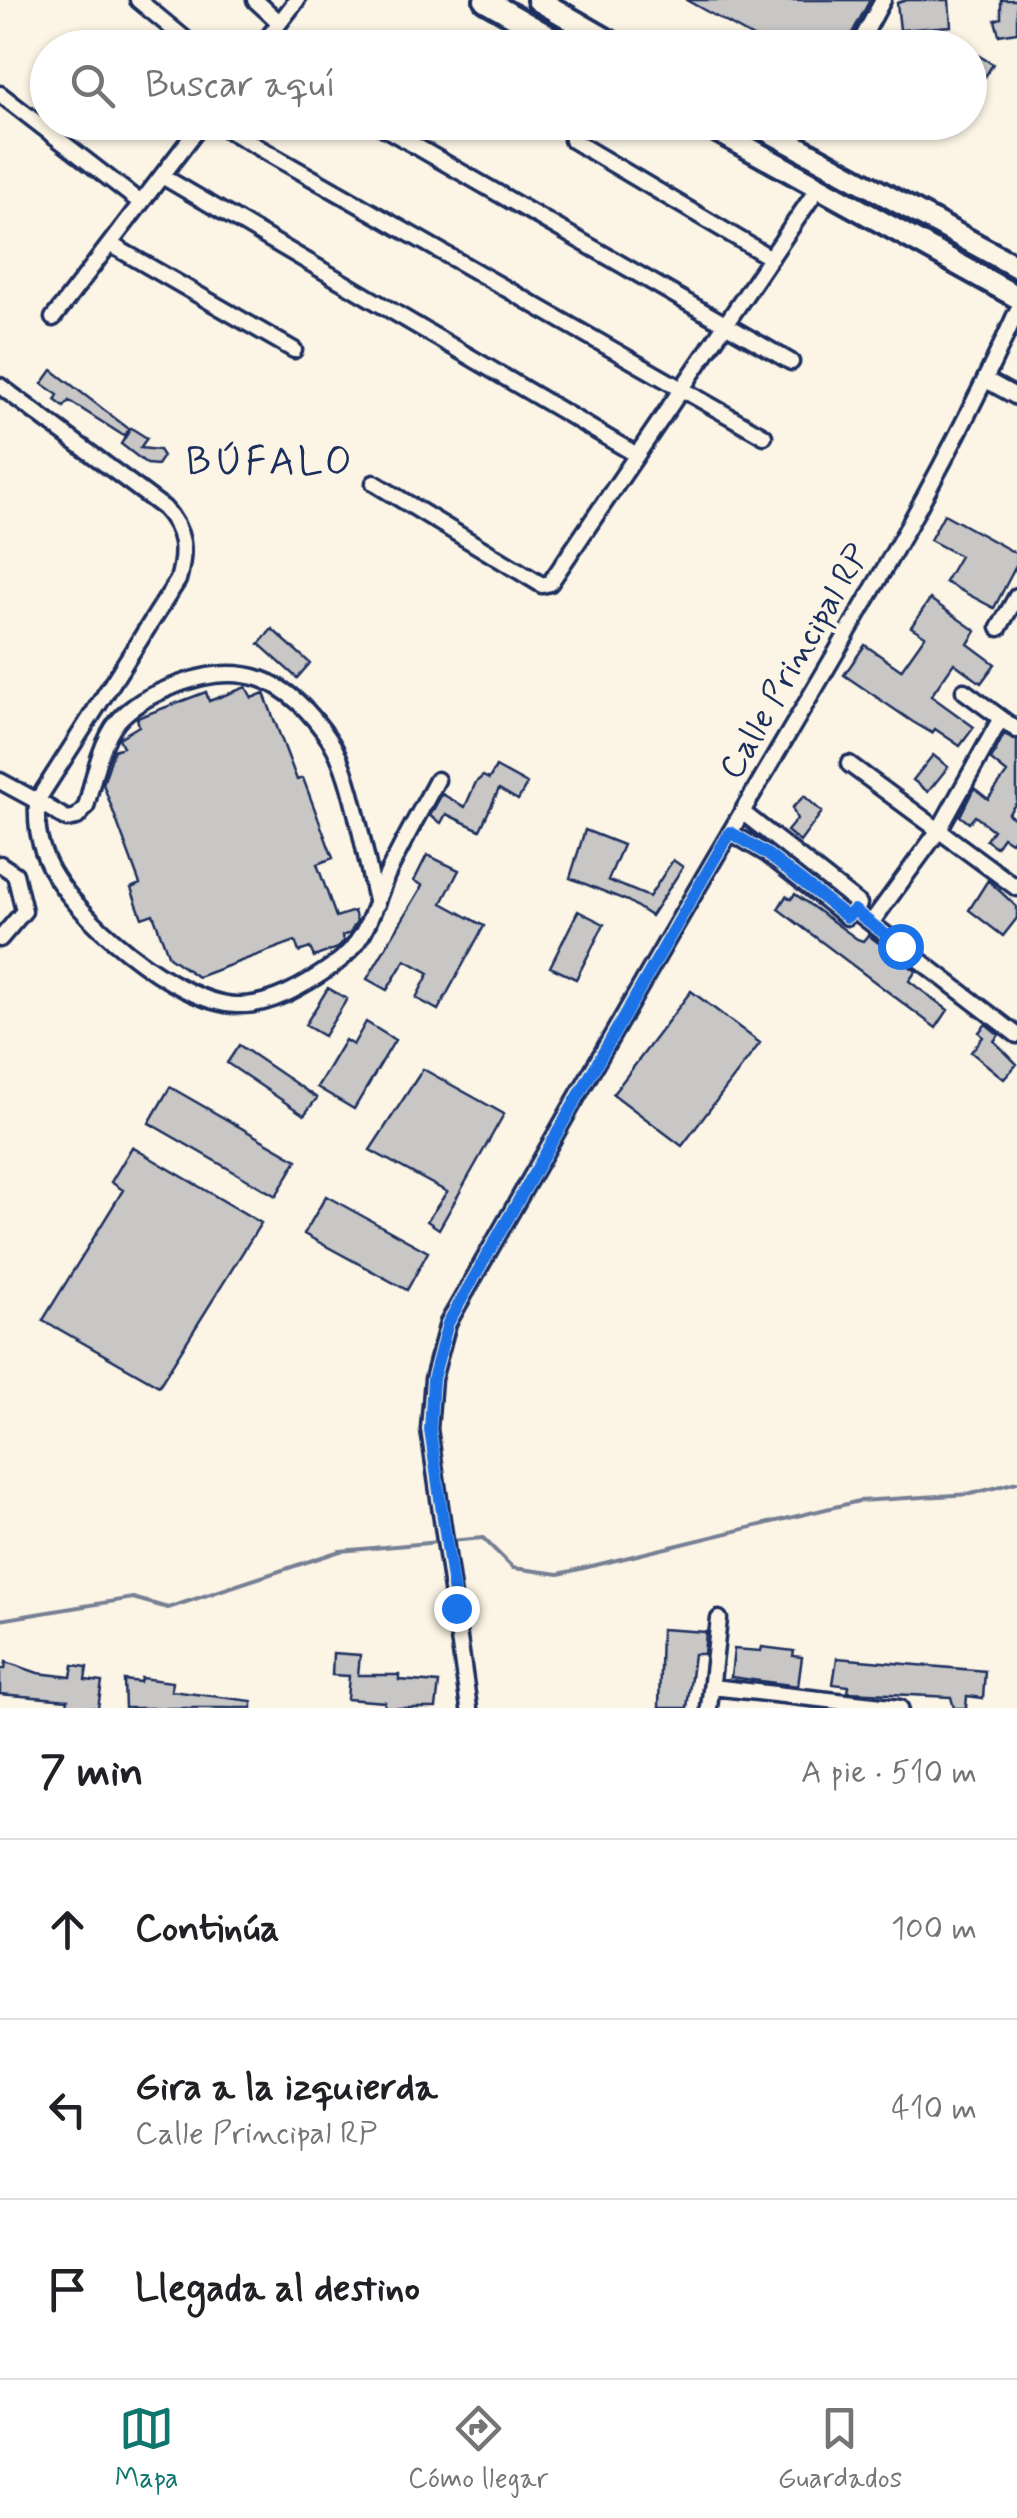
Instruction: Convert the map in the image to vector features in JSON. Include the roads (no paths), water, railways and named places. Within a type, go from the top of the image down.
[{"type":"highway","points":[[485,0],[538,30]]},
{"type":"highway","points":[[538,0],[590,30]]},
{"type":"highway","points":[[732,140],[1017,297]]},
{"type":"highway","points":[[762,140],[1017,267]]},
{"type":"highway","points":[[783,140],[871,191]]},
{"type":"street","points":[[138,0],[174,30]]},
{"type":"street","points":[[255,0],[280,22]]},
{"type":"street","points":[[274,30],[296,0]]},
{"type":"street","points":[[867,30],[883,0]]},
{"type":"street","points":[[0,94],[30,117]]},
{"type":"street","points":[[59,140],[141,204]]},
{"type":"street","points":[[53,318],[189,140]]},
{"type":"street","points":[[246,140],[764,436]]},
{"type":"street","points":[[406,140],[728,322],[791,362]]},
{"type":"street","points":[[572,140],[771,258]]},
{"type":"street","points":[[162,176],[637,455]]},
{"type":"street","points":[[374,483],[546,585],[818,188]]},
{"type":"street","points":[[110,244],[294,350]]},
{"type":"street","name":"Calle Principal RP","points":[[469,1708],[430,1430],[433,1379],[448,1323],[730,832],[866,605],[986,380],[1017,311]]},
{"type":"street","points":[[986,380],[1017,397]]},
{"type":"street","points":[[0,386],[164,508],[177,522],[183,540],[178,580],[37,801],[36,830],[48,862],[65,890],[127,952],[195,996],[237,1006],[277,998],[334,965],[361,941],[437,780]]},
{"type":"street","points":[[999,628],[1017,596]]},
{"type":"street","points":[[0,781],[66,819],[77,817],[86,808],[96,768],[116,724],[141,700],[191,679],[230,670],[253,674],[308,712],[337,752],[377,904]]},
{"type":"street","points":[[964,691],[1017,730]]},
{"type":"street","points":[[872,923],[938,830],[1001,718]]},
{"type":"street","points":[[849,764],[1017,888]]},
{"type":"street","points":[[742,812],[853,910]]},
{"type":"street","points":[[730,832],[872,923],[1017,1036]]},
{"type":"street","points":[[0,864],[14,874],[24,911],[0,939]]},
{"type":"street","points":[[710,1708],[719,1619]]},
{"type":"street","points":[[712,1687],[900,1708]]},
{"type":"waterway","points":[[0,1620],[133,1598],[168,1608],[340,1551],[483,1538],[513,1568],[559,1574],[859,1501],[971,1494],[1017,1482]]},
{"type":"district","name":"BÚFALO","points":[[270,463]]}]
